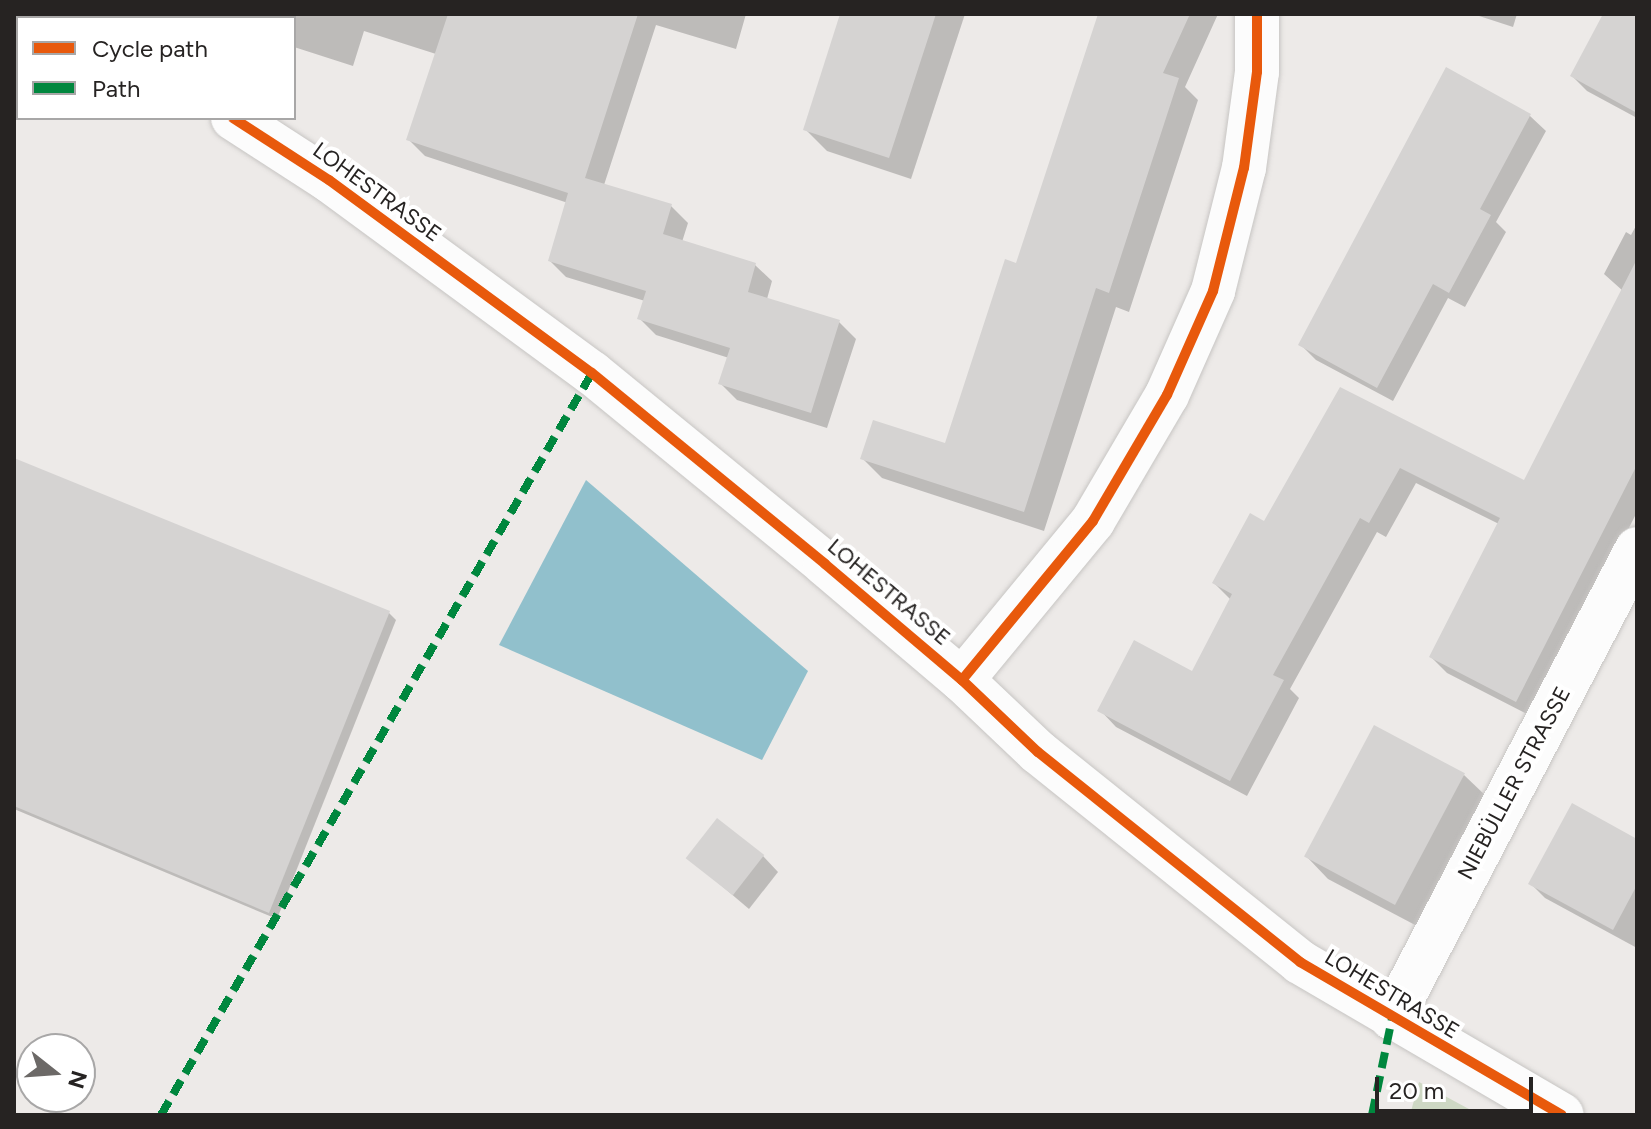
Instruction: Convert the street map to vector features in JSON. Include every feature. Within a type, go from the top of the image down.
[{"type":"street","points":[[962,680],[1093,521],[1167,395],[1213,291],[1244,168],[1257,72],[1257,14]]},
{"type":"street","name":"LOHESTRASSE","points":[[236,120],[329,180],[592,373],[962,680],[1038,752],[1300,962],[1562,1115]]},
{"type":"street","name":"NIEBÜLLER STRASSE","points":[[1392,1018],[1637,549]]},
{"type":"green space","points":[[1419,1082],[1480,1115],[1410,1115]]},
{"type":"water","points":[[586,480],[808,671],[762,760],[499,645]]},
{"type":"building","points":[[448,14],[638,14],[585,178],[672,204],[663,234],[756,263],[748,292],[840,320],[811,413],[718,384],[730,348],[637,319],[646,291],[548,261],[568,193],[406,140]]},
{"type":"building","points":[[840,14],[936,14],[889,158],[803,130]]},
{"type":"building","points":[[1098,14],[1190,14],[1163,73],[1179,78],[1109,293],[1096,288],[1024,512],[860,459],[873,420],[945,443],[1005,259],[1016,263]]},
{"type":"building","points":[[1603,14],[1637,14],[1637,113],[1570,76]]},
{"type":"building","points":[[1446,67],[1531,114],[1480,209],[1491,215],[1449,293],[1433,284],[1377,388],[1298,345]]},
{"type":"building","points":[[1637,259],[1637,465],[1516,702],[1429,657],[1500,518],[1400,468],[1369,523],[1360,518],[1273,675],[1284,680],[1230,781],[1097,711],[1134,640],[1192,671],[1232,594],[1212,583],[1250,513],[1264,521],[1340,387],[1524,480]]},
{"type":"building","points":[[14,458],[390,611],[269,913],[14,806]]},
{"type":"building","points":[[1374,725],[1465,773],[1395,905],[1304,857]]},
{"type":"building","points":[[1572,803],[1637,839],[1637,885],[1613,930],[1528,884]]},
{"type":"building","points":[[717,818],[764,855],[733,895],[686,858]]},
{"type":"marked path","points":[[161,1115],[592,373]]},
{"type":"marked path","points":[[1372,1115],[1392,1018]]},
{"type":"cycle path","points":[[962,680],[1093,521],[1167,395],[1213,291],[1244,168],[1257,72],[1257,14]]},
{"type":"cycle path","points":[[236,120],[329,180],[592,373],[962,680],[1038,752],[1300,962],[1562,1115]]}]
